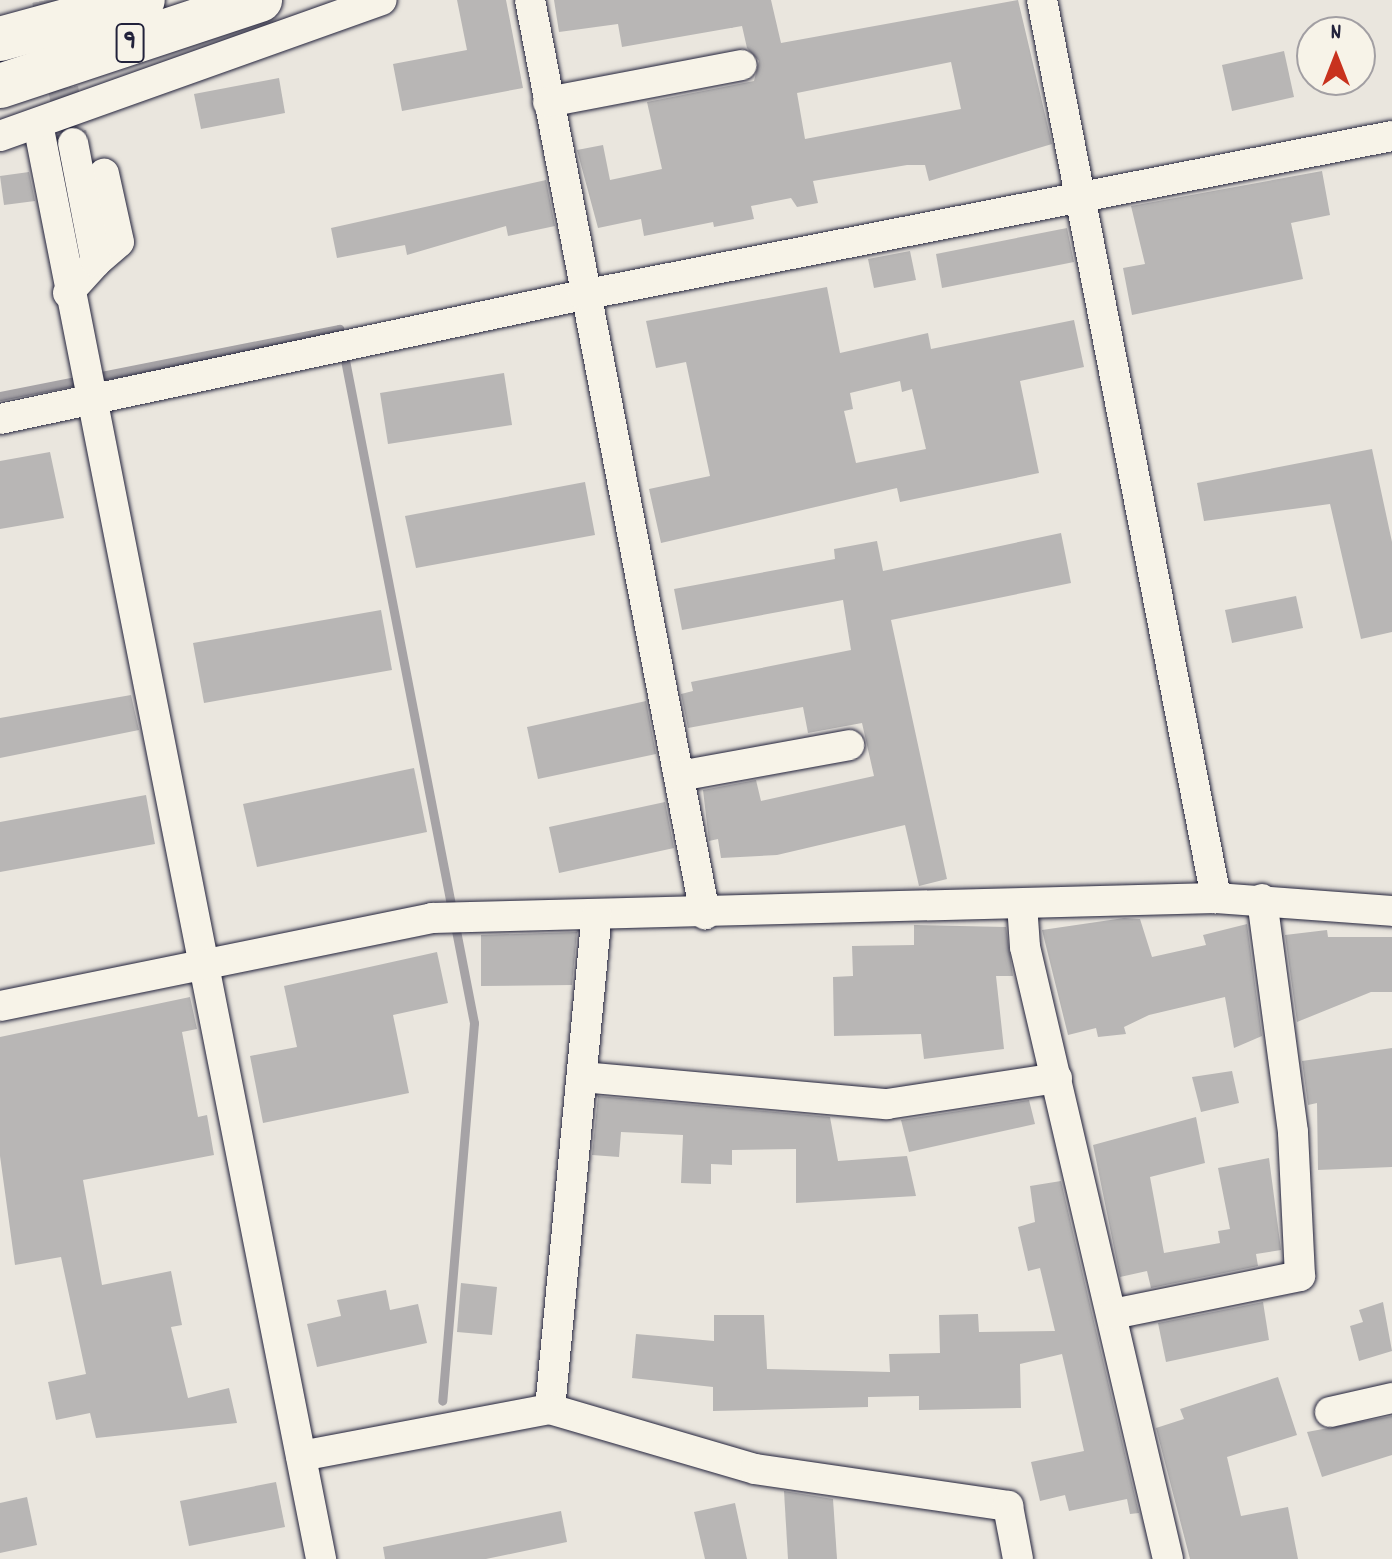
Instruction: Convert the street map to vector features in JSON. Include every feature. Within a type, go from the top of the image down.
[{"type":"highway","name":"9","points":[[0,37],[91,0]]},
{"type":"highway","name":"9","points":[[0,37],[143,0]]},
{"type":"highway","name":"9","points":[[0,86],[262,0]]},
{"type":"street","points":[[232,52],[262,0]]},
{"type":"street","points":[[0,136],[382,0]]},
{"type":"street","points":[[530,0],[583,295],[595,318],[705,914]]},
{"type":"street","points":[[1042,0],[1216,898]]},
{"type":"street","points":[[548,102],[742,65]]},
{"type":"street","points":[[38,124],[87,403],[205,967],[321,1559]]},
{"type":"street","points":[[0,419],[87,403],[583,295],[1392,136]]},
{"type":"street","points":[[73,143],[96,262]]},
{"type":"street","points":[[68,293],[119,242],[104,174]]},
{"type":"street","points":[[679,776],[849,745]]},
{"type":"street","points":[[0,1006],[205,967],[432,918],[705,914],[1216,898],[1392,911]]},
{"type":"street","points":[[1113,1314],[1300,1276],[1293,1132],[1262,899]]},
{"type":"street","points":[[1022,904],[1057,1078],[1168,1559]]},
{"type":"street","points":[[550,1409],[597,915]]},
{"type":"street","points":[[582,1077],[887,1104],[1057,1078]]},
{"type":"street","points":[[1330,1412],[1392,1398]]},
{"type":"street","points":[[301,1456],[550,1409],[755,1469],[1008,1506],[1018,1559]]},
{"type":"building","points":[[457,0],[506,0],[523,88],[402,111],[393,64],[467,50]]},
{"type":"building","points":[[554,0],[771,0],[781,43],[1018,0],[1052,144],[929,181],[925,165],[907,165],[813,181],[818,203],[797,207],[791,198],[751,206],[754,219],[714,227],[713,222],[644,236],[641,219],[598,228],[577,150],[603,145],[610,180],[662,169],[647,102],[754,81],[759,61],[747,48],[742,26],[622,47],[618,24],[559,32]],"holes":[[[951,62],[961,109],[805,139],[797,93]]]},
{"type":"building","points":[[1284,51],[1294,97],[1232,111],[1222,65]]},
{"type":"building","points":[[279,78],[285,113],[201,129],[194,94]]},
{"type":"building","points":[[1322,171],[1330,215],[1291,223],[1303,279],[1132,315],[1123,268],[1145,264],[1131,206]]},
{"type":"building","points":[[29,172],[35,201],[4,205],[0,176]]},
{"type":"building","points":[[546,180],[555,226],[508,236],[506,226],[407,255],[405,245],[337,258],[331,228]]},
{"type":"building","points":[[1067,228],[1074,262],[942,288],[936,254]]},
{"type":"building","points":[[910,251],[916,280],[874,288],[868,259]]},
{"type":"building","points":[[827,287],[840,353],[928,333],[931,349],[1074,320],[1084,367],[1020,381],[1039,473],[900,502],[897,488],[661,543],[649,489],[710,476],[686,362],[656,368],[646,321]],"holes":[[[900,381],[902,392],[912,389],[926,449],[856,463],[844,411],[853,409],[850,393]]]},
{"type":"building","points":[[504,373],[512,425],[388,444],[380,393]]},
{"type":"building","points":[[1372,449],[1392,542],[1392,632],[1361,639],[1330,504],[1204,521],[1197,483]]},
{"type":"building","points":[[50,452],[64,518],[0,529],[0,461]]},
{"type":"building","points":[[585,482],[595,535],[416,568],[405,516]]},
{"type":"building","points":[[1061,533],[1071,583],[891,620],[947,879],[919,886],[905,825],[777,855],[721,858],[718,839],[709,841],[703,790],[756,780],[761,801],[874,776],[862,723],[808,733],[803,707],[688,728],[681,694],[693,691],[691,682],[851,650],[843,600],[682,630],[674,589],[835,559],[834,549],[877,541],[883,571]]},
{"type":"building","points":[[1296,596],[1303,628],[1232,643],[1225,610]]},
{"type":"building","points":[[381,610],[392,670],[204,703],[193,643]]},
{"type":"building","points":[[131,695],[139,730],[0,758],[0,718]]},
{"type":"building","points":[[646,701],[656,754],[538,779],[527,727]]},
{"type":"building","points":[[414,768],[427,832],[257,867],[243,804]]},
{"type":"building","points":[[146,795],[155,844],[0,872],[0,822]]},
{"type":"building","points":[[665,802],[674,848],[559,873],[549,827]]},
{"type":"building","points":[[1124,918],[1140,919],[1152,957],[1206,945],[1203,935],[1247,924],[1262,1036],[1234,1048],[1225,997],[1149,1015],[1124,1027],[1126,1034],[1098,1037],[1096,1028],[1068,1035],[1042,930]]},
{"type":"building","points":[[914,925],[1006,927],[1013,976],[996,976],[1004,1049],[924,1059],[921,1034],[834,1036],[833,977],[853,976],[852,946],[914,945]]},
{"type":"building","points":[[1327,930],[1328,937],[1392,937],[1392,992],[1371,992],[1297,1022],[1285,935]]},
{"type":"building","points":[[577,932],[572,985],[481,986],[481,935]]},
{"type":"building","points":[[437,952],[448,1003],[393,1015],[409,1093],[263,1123],[250,1056],[297,1047],[284,986]]},
{"type":"building","points":[[190,997],[197,1029],[182,1032],[198,1117],[207,1115],[214,1155],[83,1180],[102,1285],[171,1271],[182,1325],[171,1327],[188,1398],[229,1388],[237,1423],[96,1438],[90,1413],[56,1420],[48,1382],[86,1374],[61,1257],[15,1265],[0,1156],[0,1037]]},
{"type":"building","points":[[1392,1048],[1392,1167],[1318,1170],[1317,1103],[1308,1105],[1302,1061]]},
{"type":"building","points":[[1232,1071],[1239,1103],[1201,1112],[1192,1077]]},
{"type":"building","points":[[598,1096],[830,1117],[838,1161],[907,1156],[916,1196],[796,1203],[796,1149],[732,1150],[732,1165],[711,1164],[711,1184],[681,1183],[683,1135],[621,1132],[619,1157],[592,1155]]},
{"type":"building","points":[[1029,1100],[1035,1124],[909,1152],[901,1120]]},
{"type":"building","points":[[1196,1117],[1205,1163],[1150,1177],[1164,1253],[1220,1243],[1218,1231],[1230,1229],[1218,1168],[1269,1158],[1281,1250],[1256,1254],[1258,1266],[1151,1288],[1147,1271],[1120,1277],[1093,1145]]},
{"type":"building","points":[[1061,1181],[1139,1513],[1130,1514],[1127,1499],[1069,1511],[1065,1495],[1040,1501],[1031,1462],[1084,1451],[1062,1354],[1020,1364],[1021,1408],[919,1410],[919,1396],[868,1397],[868,1407],[713,1411],[713,1387],[632,1378],[636,1334],[714,1341],[714,1315],[764,1315],[767,1369],[890,1372],[889,1354],[940,1353],[939,1315],[978,1314],[979,1332],[1055,1331],[1040,1268],[1028,1271],[1018,1227],[1035,1222],[1030,1186]]},
{"type":"building","points":[[461,1283],[497,1287],[492,1335],[457,1332]]},
{"type":"building","points":[[386,1290],[390,1310],[418,1304],[427,1343],[317,1367],[307,1324],[341,1316],[337,1300]]},
{"type":"building","points":[[1263,1302],[1269,1340],[1166,1362],[1158,1323]]},
{"type":"building","points":[[1383,1302],[1392,1351],[1359,1361],[1350,1326],[1363,1322],[1359,1310]]},
{"type":"building","points":[[1278,1377],[1297,1435],[1227,1457],[1241,1516],[1288,1507],[1298,1559],[1190,1559],[1156,1428],[1184,1419],[1180,1409]]},
{"type":"building","points":[[1392,1416],[1392,1455],[1322,1477],[1307,1432]]},
{"type":"building","points":[[276,1482],[285,1527],[189,1546],[180,1501]]},
{"type":"building","points":[[784,1491],[833,1499],[837,1559],[788,1559]]},
{"type":"building","points":[[27,1497],[37,1545],[0,1553],[0,1503]]},
{"type":"building","points":[[735,1503],[747,1559],[705,1559],[694,1512]]},
{"type":"building","points":[[561,1511],[567,1542],[486,1559],[385,1559],[383,1547]]},
{"type":"waterway","points":[[0,396],[339,329],[474,1023],[442,1401]]},
{"type":"tunnel","points":[[47,0],[72,136]]}]
